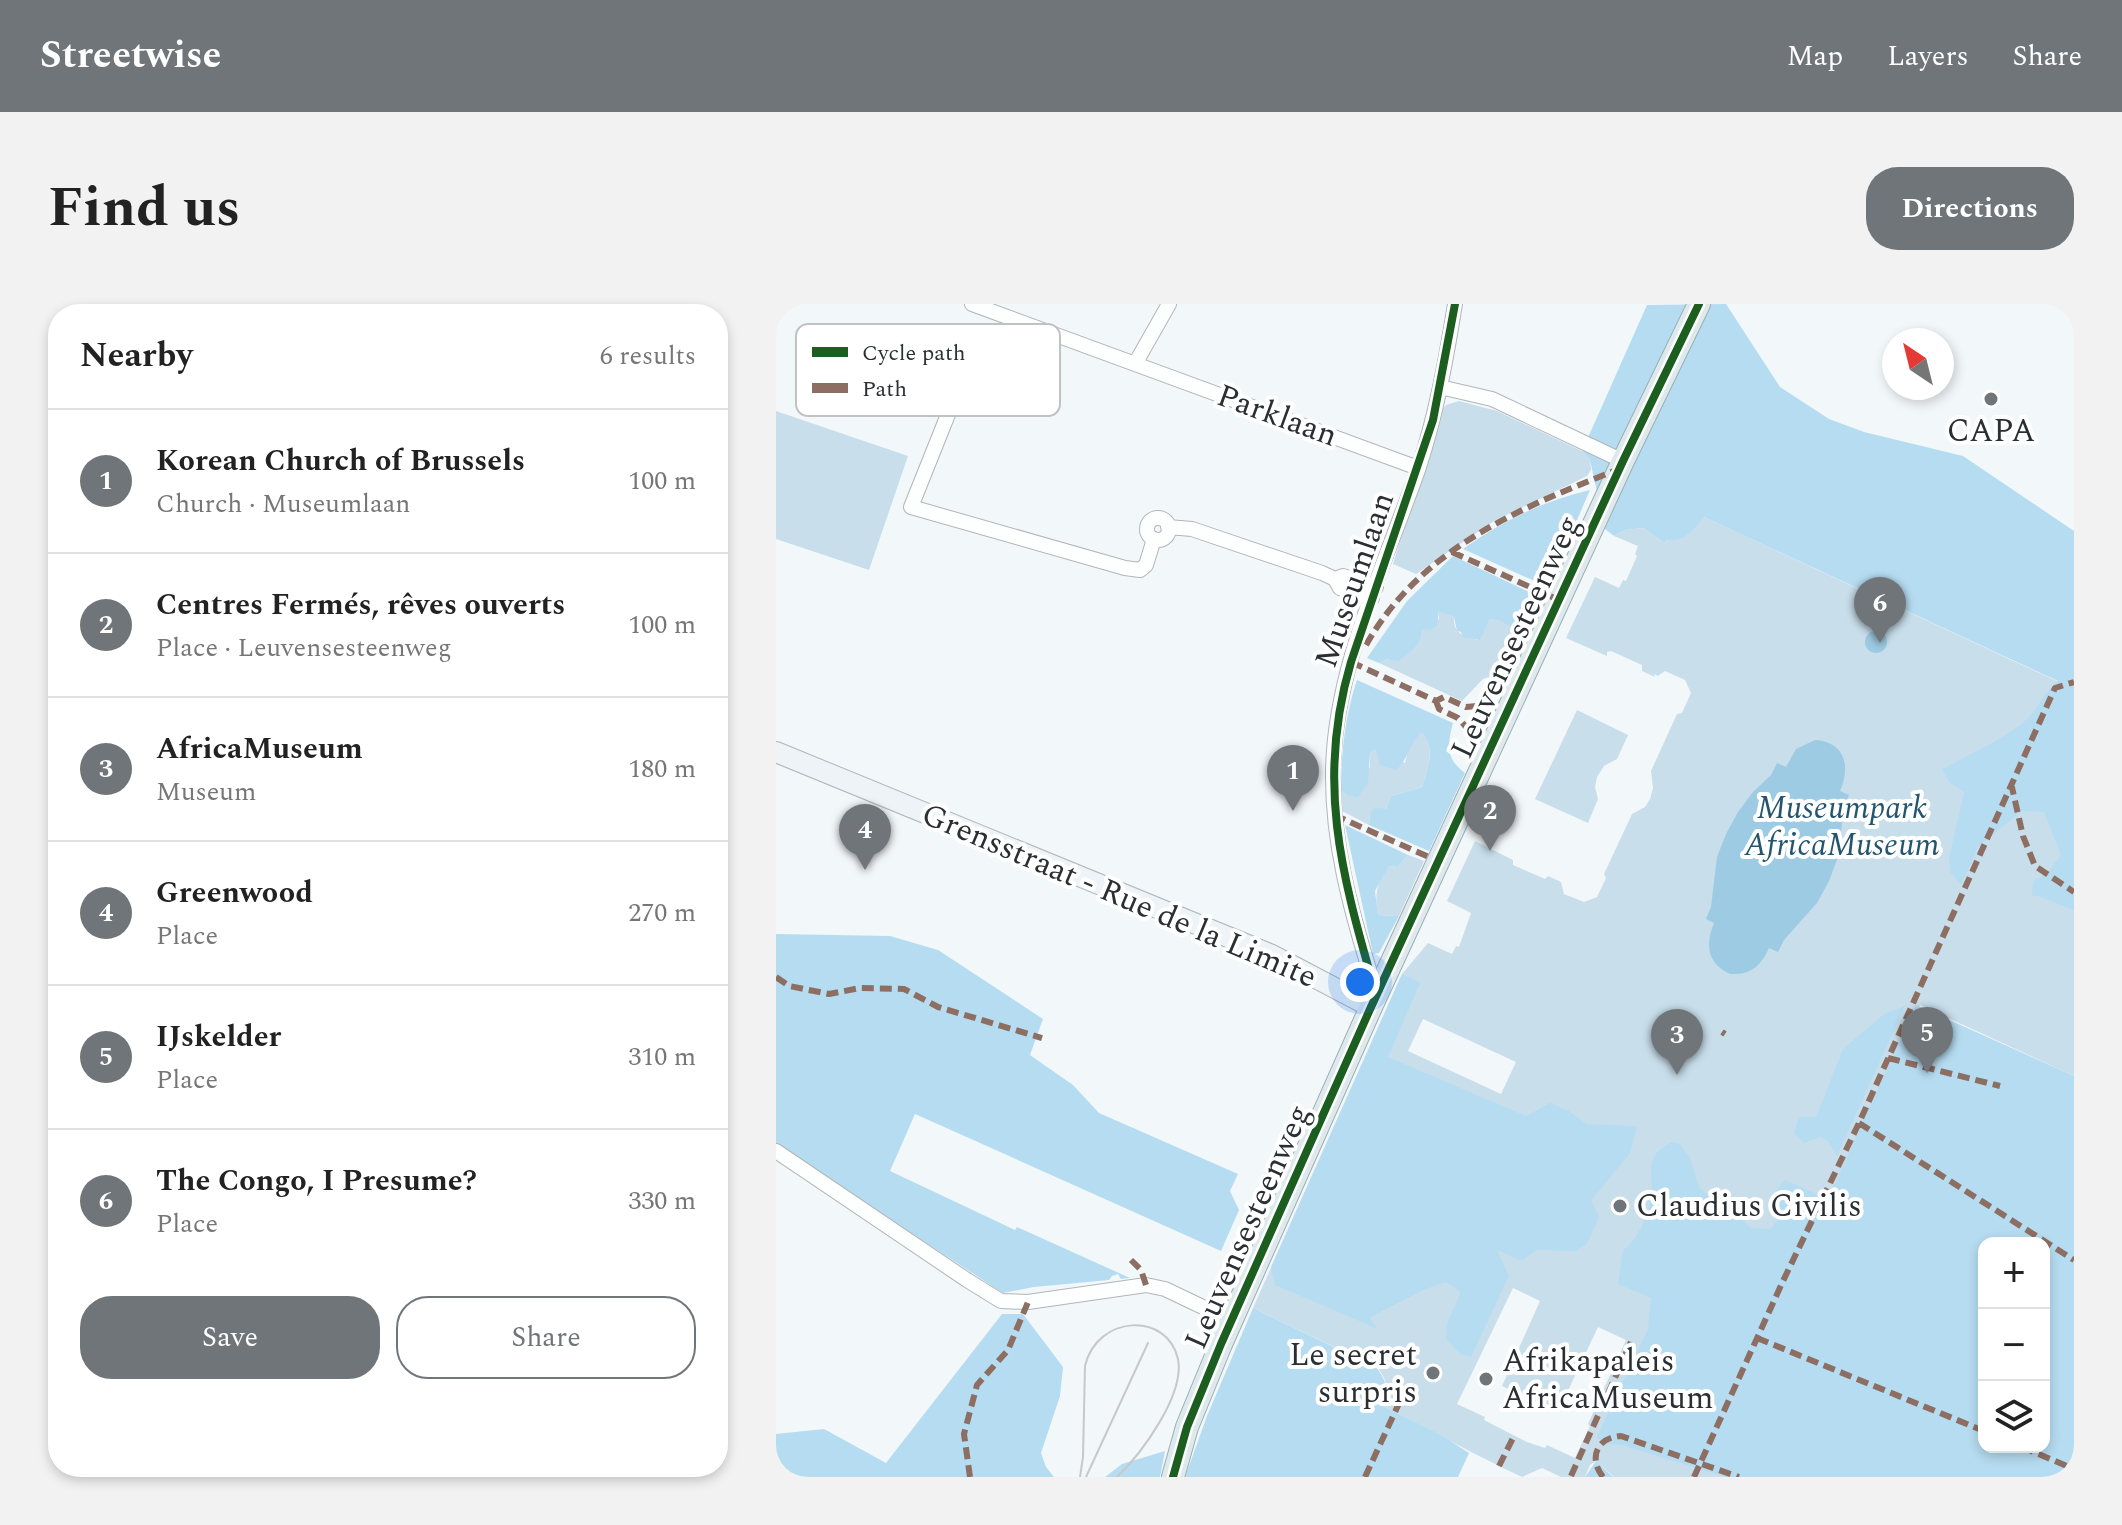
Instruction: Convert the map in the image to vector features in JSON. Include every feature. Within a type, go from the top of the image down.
[{"type":"main road","name":"Leuvensesteenweg","points":[[1173,1477],[1187,1427],[1371,1007],[1623,461],[1699,304]]},
{"type":"street","name":"Parklaan","points":[[972,304],[1026,324]]},
{"type":"street","points":[[1135,364],[1169,304]]},
{"type":"street","name":"Museumlaan","points":[[1369,969],[1340,856],[1334,815],[1333,776],[1343,688],[1418,468],[1440,387],[1455,304]]},
{"type":"street","name":"Parklaan","points":[[1060,336],[1418,468]]},
{"type":"street","points":[[1440,387],[1492,399],[1623,461]]},
{"type":"street","points":[[947,416],[911,507],[1140,570],[1146,565],[1154,539],[1147,530],[1149,522],[1160,519],[1168,527],[1192,529],[1335,579],[1340,588],[1374,593]]},
{"type":"street","name":"Grensstraat - Rue de la Limite","points":[[776,752],[1272,955],[1371,1007]]},
{"type":"street","points":[[776,1151],[1001,1301],[1028,1302],[1146,1285],[1165,1289],[1232,1321]]},
{"type":"green space","points":[[1459,401],[1497,411],[1582,451],[1590,460],[1591,470],[1587,476],[1494,521],[1416,574],[1393,564],[1440,413],[1446,405]]},
{"type":"green space","points":[[776,411],[908,456],[869,570],[776,539]]},
{"type":"green space","name":"Museumpark AfricaMuseum","points":[[1704,517],[2059,682],[2074,862],[2074,1076],[1920,1005],[1704,1470],[1725,1477],[1614,1477],[1596,1461],[1590,1465],[1585,1477],[1561,1477],[1542,1468],[1522,1477],[1383,1406],[1386,1386],[1378,1368],[1253,1308],[1402,974],[1428,943],[1452,954],[1456,946],[1459,947],[1471,913],[1447,901],[1475,841],[1513,860],[1513,865],[1545,879],[1548,876],[1561,882],[1564,894],[1584,902],[1597,897],[1606,878],[1604,874],[1632,814],[1645,807],[1650,799],[1653,788],[1651,771],[1677,714],[1682,713],[1691,693],[1685,680],[1665,671],[1658,676],[1654,674],[1655,677],[1642,671],[1642,665],[1611,651],[1607,652],[1607,656],[1566,638],[1595,577],[1619,588],[1623,580],[1626,581],[1638,546],[1614,536],[1625,530],[1644,528],[1664,543]],"holes":[[[1423,1019],[1516,1062],[1501,1094],[1408,1051]],[[1513,1288],[1540,1301],[1502,1386],[1558,1412],[1598,1327],[1626,1340],[1575,1458],[1547,1445],[1545,1448],[1527,1442],[1457,1404]]]},
{"type":"green space","points":[[1439,610],[1454,617],[1461,634],[1479,640],[1490,619],[1518,632],[1532,626],[1513,669],[1483,679],[1462,701],[1379,663],[1413,646],[1422,628],[1439,619]]},
{"type":"green space","points":[[1577,710],[1628,735],[1617,759],[1604,766],[1597,777],[1595,787],[1598,799],[1588,823],[1535,799]]},
{"type":"green space","points":[[1422,731],[1430,751],[1422,787],[1391,796],[1386,809],[1370,813],[1369,825],[1342,811],[1341,791],[1347,795],[1370,767],[1370,753],[1377,748],[1405,763],[1410,743]]},
{"type":"green space","points":[[1408,855],[1424,861],[1399,916],[1378,915],[1376,900],[1382,878],[1389,866],[1398,867]]},
{"type":"shaded area","points":[[1726,304],[1780,387],[1829,419],[1864,432],[1963,456],[2074,531],[2074,910],[2032,896],[2033,881],[2047,873],[2061,855],[2044,812],[2022,811],[1978,847],[1961,885],[1950,872],[1949,858],[1964,792],[1949,782],[1942,769],[2023,723],[2058,681],[1704,517],[1684,537],[1664,543],[1644,528],[1625,530],[1614,536],[1605,529],[1590,460],[1582,451],[1647,305]]},
{"type":"shaded area","points":[[1590,490],[1548,587],[1463,549],[1524,513]]},
{"type":"shaded area","points":[[1453,556],[1546,600],[1532,626],[1518,632],[1490,619],[1480,640],[1463,637],[1457,631],[1454,617],[1439,611],[1437,626],[1430,630],[1422,629],[1418,643],[1399,661],[1388,659],[1379,663],[1367,658],[1407,601]]},
{"type":"shaded area","points":[[1876,631],[1884,634],[1887,642],[1884,650],[1876,653],[1868,650],[1865,642],[1868,634]]},
{"type":"shaded area","points":[[1357,680],[1453,723],[1451,757],[1465,773],[1429,851],[1369,825],[1370,813],[1375,808],[1386,809],[1391,796],[1422,787],[1430,752],[1422,732],[1396,770],[1380,765],[1376,749],[1370,753],[1368,783],[1358,797],[1341,791],[1344,735]]},
{"type":"shaded area","points":[[1815,740],[1833,745],[1839,750],[1845,764],[1840,791],[1849,795],[1844,807],[1838,857],[1817,903],[1784,940],[1778,952],[1769,948],[1754,968],[1744,973],[1730,974],[1712,959],[1709,939],[1714,923],[1706,919],[1711,907],[1717,857],[1738,812],[1771,775],[1777,763],[1786,767],[1796,749]]},
{"type":"shaded area","points":[[1345,825],[1408,855],[1398,867],[1389,866],[1375,891],[1378,915],[1399,916],[1379,953],[1373,954]]},
{"type":"shaded area","points":[[776,934],[890,936],[938,950],[1043,1019],[1030,1055],[1073,1085],[1099,1113],[1238,1174],[1230,1191],[1239,1210],[1221,1251],[915,1114],[890,1171],[1015,1230],[1017,1227],[1130,1278],[1121,1279],[1118,1274],[1109,1280],[1003,1293],[776,1145]]},
{"type":"shaded area","points":[[1402,974],[1420,983],[1388,1057],[1526,1116],[1550,1103],[1569,1111],[1586,1124],[1637,1126],[1630,1153],[1591,1201],[1599,1217],[1587,1244],[1576,1251],[1536,1250],[1522,1261],[1497,1250],[1509,1276],[1471,1357],[1460,1354],[1446,1339],[1447,1323],[1461,1292],[1446,1282],[1423,1290],[1369,1318],[1378,1329],[1275,1285],[1271,1267]]},
{"type":"shaded area","points":[[1916,1005],[2074,1076],[2074,1477],[1725,1477],[1622,1445],[1603,1444],[1597,1437],[1648,1329],[1651,1298],[1618,1284],[1623,1250],[1639,1232],[1650,1205],[1651,1166],[1657,1153],[1671,1142],[1680,1144],[1690,1158],[1699,1187],[1751,1228],[1771,1229],[1781,1215],[1776,1191],[1785,1180],[1828,1199]]},
{"type":"shaded area","points":[[1905,1006],[1837,1156],[1828,1141],[1820,1137],[1804,1143],[1794,1133],[1799,1117],[1816,1117],[1843,1049],[1884,1014]]},
{"type":"shaded area","points":[[1253,1308],[1377,1368],[1386,1387],[1383,1406],[1469,1453],[1458,1477],[1185,1477]]},
{"type":"shaded area","points":[[1002,1314],[1023,1314],[1063,1367],[1060,1396],[1041,1453],[1054,1477],[776,1477],[776,1434],[824,1429],[886,1463]]},
{"type":"shaded area","points":[[1165,1451],[1160,1477],[1105,1477],[1122,1464]]},
{"type":"shaded area","points":[[1596,1461],[1612,1476],[1614,1477],[1585,1477]]},
{"type":"tram line","points":[[1080,1477],[1085,1366],[1092,1349],[1103,1337],[1117,1329],[1132,1325],[1147,1327],[1161,1333],[1171,1343],[1178,1359],[1175,1389],[1149,1439],[1117,1477]]},
{"type":"tram line","points":[[1086,1477],[1148,1343]]},
{"type":"marked path","points":[[1366,645],[1389,611],[1415,582],[1444,557],[1510,516],[1619,469]]},
{"type":"marked path","points":[[1452,552],[1559,600]]},
{"type":"marked path","points":[[1351,662],[1436,701],[1444,697],[1466,707],[1477,706]]},
{"type":"marked path","points":[[1694,1477],[1859,1123],[2055,688],[2074,682]]},
{"type":"marked path","points":[[1436,701],[1439,709],[1458,718],[1467,728]]},
{"type":"marked path","points":[[2011,783],[2023,836],[2035,866],[2074,892]]},
{"type":"marked path","points":[[1334,815],[1438,861]]},
{"type":"marked path","points":[[776,977],[789,986],[829,994],[860,988],[904,989],[938,1007],[1042,1038]]},
{"type":"marked path","points":[[1888,1058],[2000,1086]]},
{"type":"marked path","points":[[1859,1123],[2074,1260]]},
{"type":"marked path","points":[[1131,1260],[1141,1270],[1146,1285]]},
{"type":"marked path","points":[[970,1477],[964,1434],[977,1385],[1008,1350],[1028,1302]]},
{"type":"marked path","points":[[1757,1338],[1978,1429]]},
{"type":"marked path","points":[[1571,1476],[1631,1342]]},
{"type":"marked path","points":[[1365,1477],[1401,1399]]},
{"type":"marked path","points":[[1499,1466],[1514,1436]]},
{"type":"marked path","points":[[1603,1477],[1596,1463],[1597,1450],[1606,1440],[1621,1436],[1739,1477]]},
{"type":"marked path","points":[[2036,1453],[2074,1469]]},
{"type":"cycle path","points":[[1379,990],[1374,987],[1343,865],[1334,787],[1335,747],[1351,662],[1433,420],[1455,304]]},
{"type":"cycle path","points":[[1173,1477],[1187,1427],[1221,1344],[1371,1007],[1623,461],[1699,304]]},
{"type":"place","name":"CAPA","points":[[1991,399]]},
{"type":"place","name":"The Congo, I Presume?","points":[[1880,643]]},
{"type":"place","name":"Korean Church of Brussels","points":[[1293,811]]},
{"type":"place","name":"Centres Fermés, rêves ouverts","points":[[1490,851]]},
{"type":"place","name":"Greenwood","points":[[865,870]]},
{"type":"place","name":"IJskelder","points":[[1927,1073]]},
{"type":"place","name":"AfricaMuseum","points":[[1677,1075]]},
{"type":"place","name":"Claudius Civilis","points":[[1620,1206]]},
{"type":"place","name":"Le secret surpris","points":[[1433,1373]]},
{"type":"place","name":"Afrikapaleis AfricaMuseum","points":[[1486,1379]]}]
